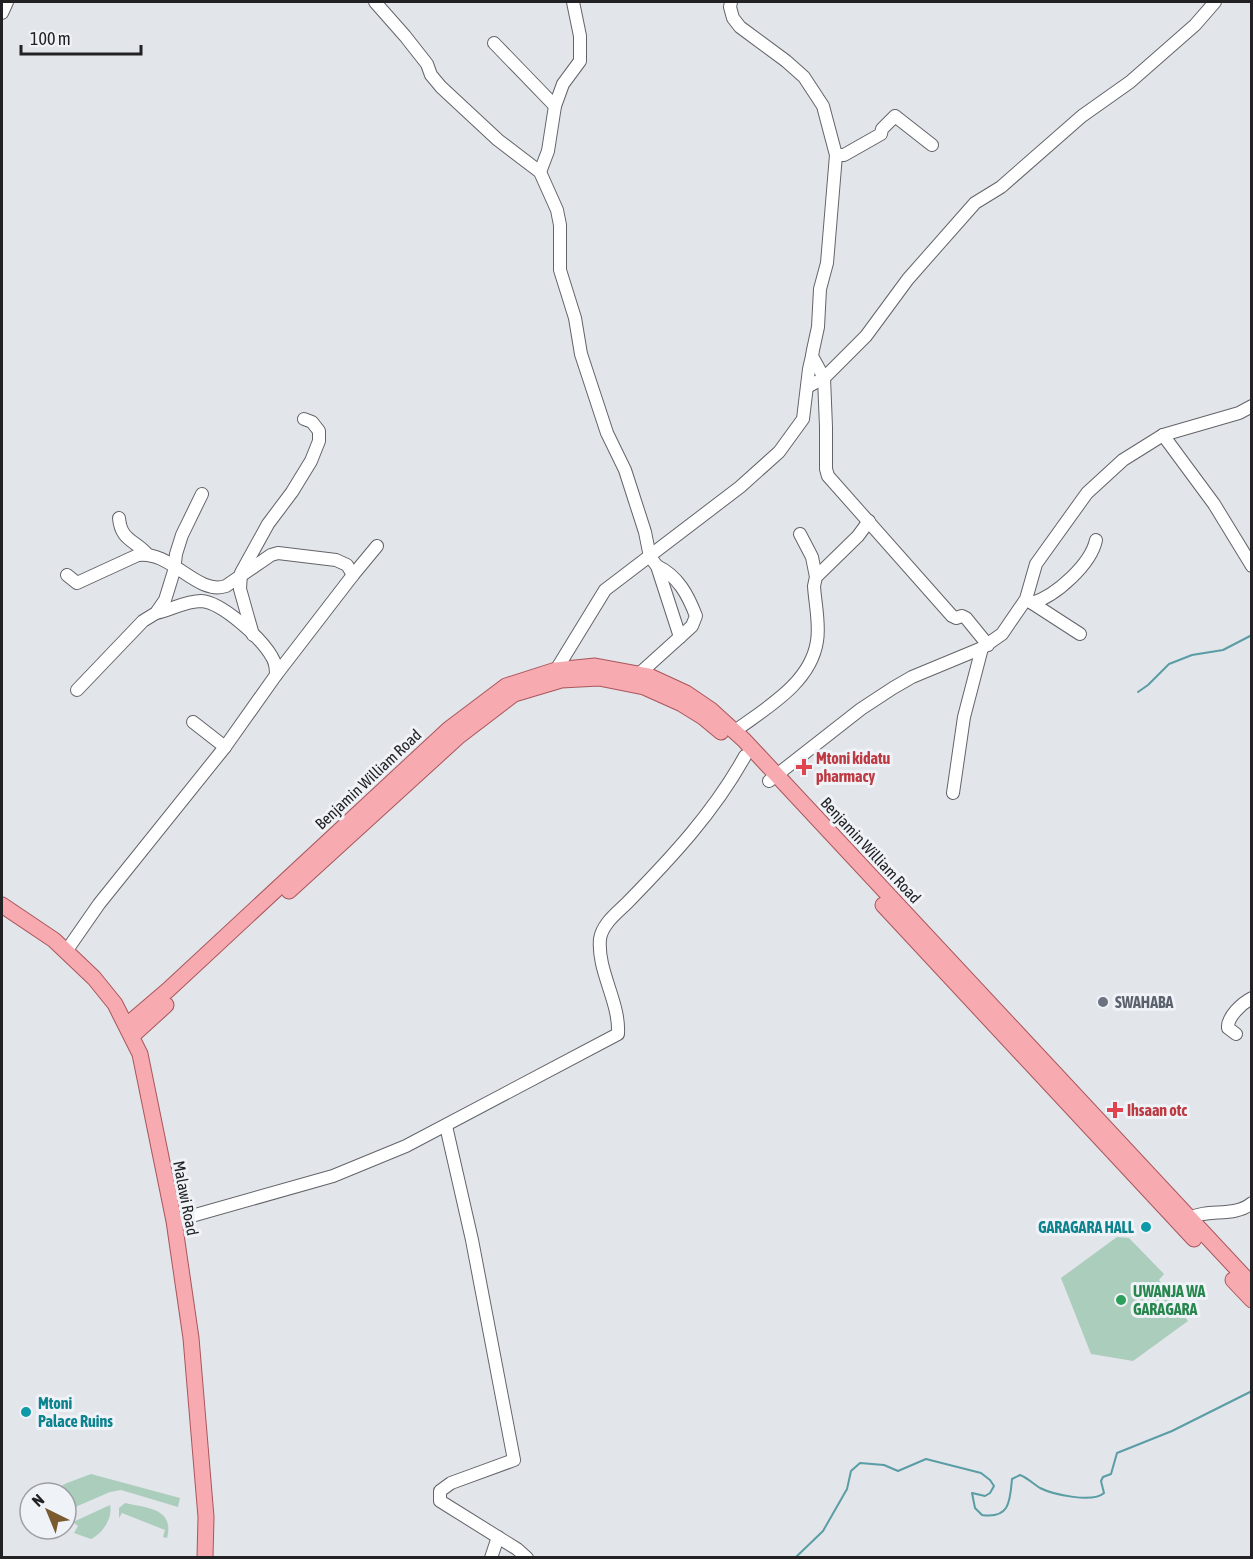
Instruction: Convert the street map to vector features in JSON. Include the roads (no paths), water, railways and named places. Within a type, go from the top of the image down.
[{"type":"main road","name":"Benjamin William Road","points":[[154,1010],[449,729],[506,686],[556,670],[595,666],[638,679],[704,717],[772,778],[1251,1285]]},
{"type":"main road","name":"Benjamin William Road","points":[[129,1030],[459,736],[514,694],[561,680],[638,679],[650,676],[686,693],[711,710],[735,731],[772,778],[1042,1077],[1251,1300]]},
{"type":"main road","name":"Malawi Road","points":[[2,905],[67,950],[94,978],[116,1004],[140,1054],[174,1221],[195,1375],[206,1517],[205,1557]]},
{"type":"main road","points":[[116,1004],[134,1011],[154,1010],[140,1054]]},
{"type":"street","points":[[2,13],[7,2]]},
{"type":"street","points":[[375,2],[427,64],[431,75],[441,87],[498,140],[540,172],[557,210],[560,225],[560,270],[575,318],[581,354],[607,433],[625,470],[653,562],[680,637]]},
{"type":"street","points":[[540,172],[548,152],[555,106],[563,84],[580,61],[580,36],[573,2]]},
{"type":"street","points":[[556,670],[601,595],[653,562],[740,487],[779,452],[803,419],[808,374],[818,327],[820,289],[827,263],[836,155],[823,106],[804,77],[740,27],[733,18],[731,2]]},
{"type":"street","points":[[807,387],[866,336],[908,279],[975,203],[1001,187],[1082,116],[1130,82],[1195,25],[1215,2]]},
{"type":"street","points":[[494,43],[555,106]]},
{"type":"street","points":[[836,155],[844,155],[881,134],[883,127],[896,116],[932,145]]},
{"type":"street","points":[[812,356],[822,374],[828,476],[952,616],[966,618],[985,647],[964,717],[953,793]]},
{"type":"street","points":[[808,374],[822,374]]},
{"type":"street","points":[[772,778],[893,688],[912,677],[985,647],[1002,634],[1029,601],[1036,564],[1087,493],[1124,460],[1163,435],[1239,412],[1251,406]]},
{"type":"street","points":[[253,635],[240,589],[240,577],[246,561],[268,524],[292,492],[315,453],[319,441],[319,430],[312,422],[304,419]]},
{"type":"street","points":[[1163,435],[1214,504],[1251,566]]},
{"type":"street","points":[[156,613],[165,600],[182,535],[202,494]]},
{"type":"street","points":[[119,518],[122,531],[132,543],[147,554],[214,588],[226,586],[271,555],[278,553],[336,560],[347,565],[353,574]]},
{"type":"street","points":[[816,577],[858,536],[869,521]]},
{"type":"street","points":[[735,731],[775,701],[807,670],[817,640],[814,586],[816,577],[812,557],[800,534]]},
{"type":"street","points":[[1029,601],[1049,596],[1090,558],[1096,540]]},
{"type":"street","points":[[67,950],[99,904],[225,747],[276,675],[377,546]]},
{"type":"street","points":[[67,575],[76,583],[138,555],[147,554]]},
{"type":"street","points":[[638,679],[692,626],[696,616],[683,589],[666,571],[653,562]]},
{"type":"street","points":[[76,690],[143,621],[156,613],[203,601],[232,615],[253,635],[272,656],[276,665],[276,675]]},
{"type":"street","points":[[1029,601],[1080,634]]},
{"type":"street","points":[[194,722],[225,747]]},
{"type":"street","points":[[174,1221],[333,1176],[349,1168],[384,1157],[618,1034],[616,1012],[600,948],[602,931],[666,864],[701,823],[746,756]]},
{"type":"street","points":[[1236,1034],[1227,1028],[1227,1022],[1242,1004],[1251,998]]},
{"type":"street","points":[[446,1126],[472,1240],[514,1460],[451,1483],[440,1491],[440,1501],[518,1549],[527,1557]]},
{"type":"street","points":[[1189,1218],[1239,1211],[1251,1203]]},
{"type":"street","points":[[491,1557],[498,1537]]},
{"type":"waterway","points":[[1138,692],[1169,664],[1192,655],[1223,650],[1252,635]]},
{"type":"waterway","points":[[795,1558],[823,1531],[847,1489],[851,1471],[860,1463],[884,1465],[898,1471],[926,1459],[981,1473],[994,1486],[985,1496],[972,1493],[975,1508],[982,1515],[991,1516],[1007,1507],[1012,1479],[1020,1475],[1046,1491],[1083,1498],[1099,1496],[1104,1493],[1101,1481],[1103,1477],[1111,1474],[1117,1453],[1172,1431],[1252,1391]]},
{"type":"place","name":"Mtoni kidatu pharmacy","points":[[804,767]]},
{"type":"place","name":"SWAHABA","points":[[1103,1002]]},
{"type":"place","name":"Ihsaan otc","points":[[1115,1110]]},
{"type":"place","name":"GARAGARA HALL","points":[[1146,1227]]},
{"type":"place","name":"UWANJA WA GARAGARA","points":[[1121,1300]]},
{"type":"place","name":"Mtoni Palace Ruins","points":[[26,1412]]}]
